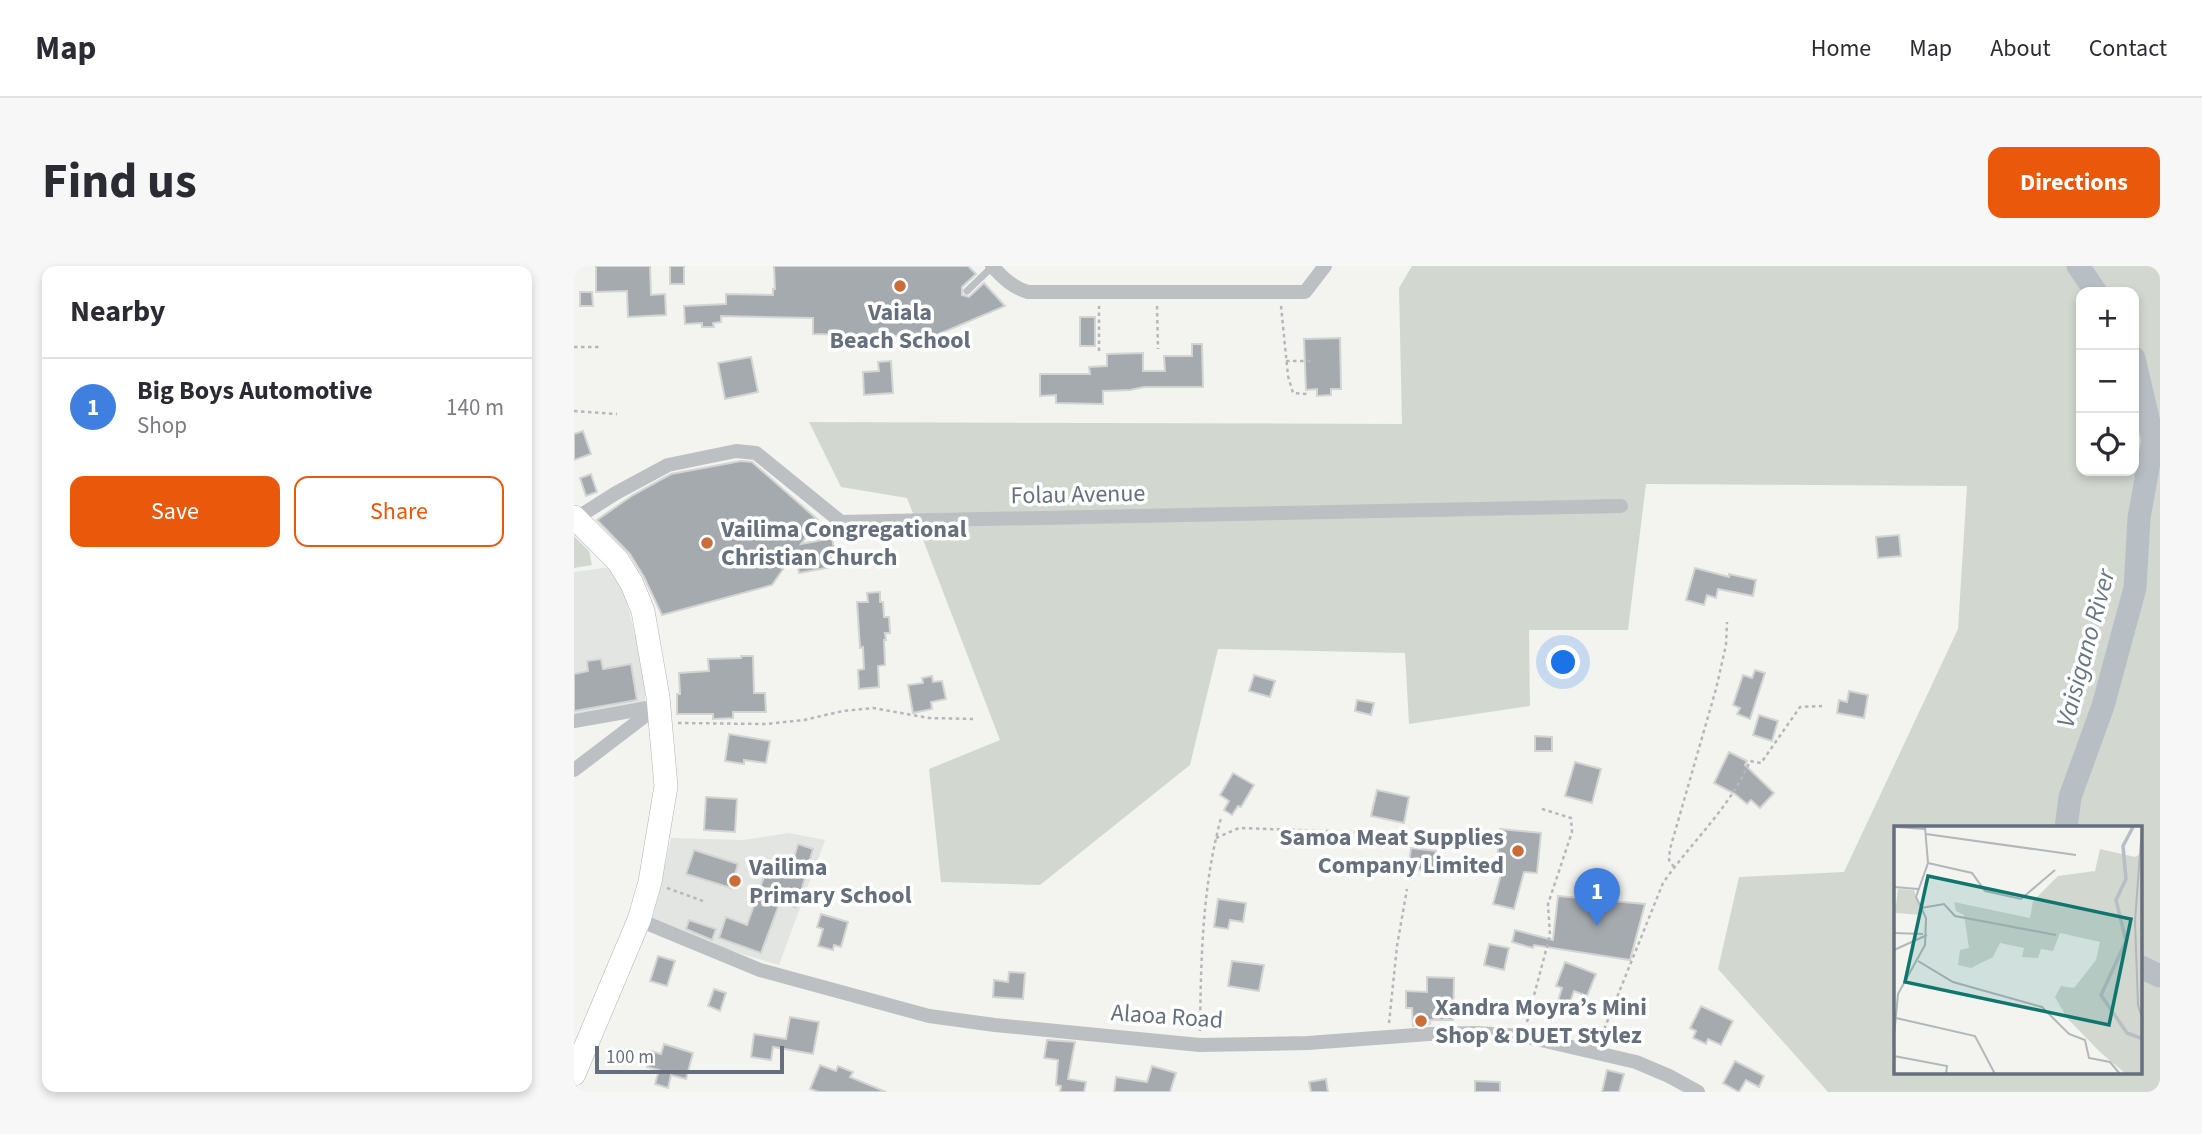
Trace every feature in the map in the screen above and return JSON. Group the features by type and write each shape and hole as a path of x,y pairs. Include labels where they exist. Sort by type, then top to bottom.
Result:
{"main road":[{"path":"574,1074 639,920 650,882 666,786 659,714 642,611 632,584 618,561 575,518"}],"street":[{"path":"993,266 1017,289 1028,292 1305,292 1325,266"},
{"name":"Folau Avenue","path":"575,518 668,465 736,450 756,453 841,522 1621,506"},
{"path":"574,721 659,714"},
{"path":"574,770 659,714"},
{"name":"Alaoa Road","path":"639,920 760,970 929,1016 1200,1045 1308,1043 1477,1033 1524,1036 1636,1062 1698,1092"}],"lane":[{"path":"967,291 993,266"}],"path":[{"path":"1099,292 1099,351"},
{"path":"1156,292 1157,349"},
{"path":"1279,292 1288,376 1293,393 1307,394"},
{"path":"574,346 600,347"},
{"path":"1286,360 1311,361"},
{"path":"574,411 617,414"},
{"path":"1674,867 1669,860 1670,849 1716,689 1726,645 1727,621"},
{"path":"1596,1052 1663,883 1717,817 1743,777 1749,761 1761,763 1800,706 1822,706"},
{"path":"659,714 766,724 873,708 929,718 973,719"},
{"path":"1524,1036 1550,935 1548,904 1572,832 1571,818 1539,808"},
{"path":"1200,1045 1202,935 1221,818"},
{"path":"1216,838 1239,828 1389,833"},
{"path":"650,882 704,901"},
{"path":"1388,1037 1397,946 1407,889"}],"shaded area":[{"path":"1412,266 2160,266 2160,1092 1828,1092 1718,969 1739,877 1844,872 1958,629 1967,486 1646,484 1628,630 1529,630 1530,706 1409,724 1405,653 1218,649 1190,765 1040,885 941,882 929,769 1000,740 907,498 841,487 809,422 1402,424 1399,288"},
{"path":"574,536 589,551 592,565 574,568"},
{"path":"611,567 625,597 645,670 645,702 574,715 574,572"},
{"name":"Vailima Primary School","path":"789,833 825,840 779,965 712,945 652,922 671,838 743,840"}],"building":[{"path":"596,266 650,266 651,295 665,294 666,315 628,317 627,291 596,292"},
{"path":"670,266 684,266 684,284 670,284"},
{"name":"Vaiala Beach School","path":"774,266 968,266 976,274 962,287 962,295 969,297 984,283 1005,306 932,337 813,334 813,318 721,316 721,322 713,323 714,327 702,327 702,323 685,324 684,306 726,304 726,294 773,295"},
{"path":"580,292 592,292 593,306 580,306"},
{"path":"1080,317 1095,317 1095,346 1080,346"},
{"path":"1340,338 1341,389 1331,389 1331,395 1317,396 1317,389 1306,390 1304,339"},
{"path":"1192,344 1202,344 1203,387 1144,387 1103,391 1103,404 1056,403 1056,395 1040,396 1040,374 1090,374 1089,367 1107,366 1107,354 1143,353 1143,371 1165,371 1164,356 1192,356"},
{"path":"751,357 758,392 725,399 718,363"},
{"path":"891,361 893,393 864,395 863,372 879,371 878,362"},
{"path":"583,431 591,454 574,460 574,434"},
{"name":"Vailima Congregational Christian Church","path":"741,461 752,462 818,520 801,544 832,538 837,566 799,573 795,552 772,585 662,615 630,554 597,520 633,495 671,474"},
{"path":"591,474 597,492 586,496 580,478"},
{"path":"1899,535 1901,556 1878,558 1876,537"},
{"path":"1695,568 1729,577 1729,574 1756,580 1753,596 1718,589 1716,598 1707,595 1704,605 1686,600"},
{"path":"880,592 884,617 889,617 890,633 885,633 884,640 885,665 878,666 879,687 859,689 858,670 864,669 857,602 868,602 867,593"},
{"path":"753,656 754,693 765,693 766,712 733,712 733,718 713,719 713,714 677,714 679,673 709,671 708,659"},
{"path":"601,659 603,669 631,664 637,700 574,711 574,674 588,671 587,661"},
{"path":"1755,670 1765,673 1750,719 1737,714 1740,708 1733,705 1743,675 1752,678"},
{"path":"1254,675 1275,681 1270,697 1249,691"},
{"path":"932,676 933,682 942,681 946,699 931,702 932,709 913,713 908,685 923,683 922,678"},
{"path":"1849,691 1868,695 1864,718 1837,713 1839,700 1847,702"},
{"path":"1357,700 1374,703 1371,715 1355,711"},
{"path":"1759,715 1778,721 1772,741 1753,735"},
{"path":"729,734 770,741 766,763 725,761"},
{"path":"1535,736 1552,737 1552,751 1535,751"},
{"path":"1729,752 1747,761 1745,765 1774,793 1760,808 1751,800 1747,804 1714,783"},
{"path":"1575,762 1601,769 1592,803 1565,796"},
{"path":"1233,773 1254,785 1241,807 1238,806 1232,815 1224,810 1229,801 1220,795"},
{"path":"1377,790 1409,797 1404,823 1371,816"},
{"path":"706,797 737,799 735,832 704,830"},
{"name":"Samoa Meat Supplies Company Limited","path":"1500,829 1541,833 1537,873 1524,872 1514,909 1493,904 1502,870 1496,869"},
{"path":"798,844 813,849 796,908 780,902 761,953 719,938 726,917 747,925 767,868 789,875"},
{"path":"1411,848 1436,851 1434,871 1408,869"},
{"path":"694,850 738,864 731,888 686,874"},
{"path":"1558,896 1645,904 1630,960 1534,945 1533,948 1512,942 1515,930 1553,940"},
{"path":"1218,899 1246,903 1243,922 1230,920 1228,929 1214,927"},
{"path":"821,914 848,922 841,947 834,945 833,950 818,946 823,929 817,927"},
{"path":"689,920 716,929 712,940 686,929"},
{"path":"1489,944 1509,948 1504,970 1484,965"},
{"path":"658,956 675,961 667,986 650,981"},
{"path":"1232,961 1264,965 1259,991 1228,986"},
{"path":"1565,962 1596,974 1587,996 1574,991 1569,1005 1558,1001 1562,988 1556,986"},
{"path":"1009,972 1025,973 1023,999 993,997 994,980 1008,982"},
{"path":"1427,977 1454,978 1453,1020 1430,1020 1430,1024 1413,1026 1412,1008 1406,1008 1406,991 1427,992"},
{"path":"714,989 726,993 720,1011 708,1006"},
{"path":"1701,1006 1733,1021 1721,1045 1708,1039 1706,1044 1693,1038 1696,1031 1690,1028"},
{"path":"790,1017 819,1022 813,1054 773,1047 771,1060 751,1057 754,1034 786,1039"},
{"path":"1047,1040 1075,1042 1068,1079 1086,1082 1084,1092 1060,1092 1061,1086 1056,1085 1058,1060 1044,1058"},
{"path":"664,1044 693,1053 686,1079 671,1075 668,1088 655,1084 659,1070 647,1067 651,1051 661,1054"},
{"path":"1735,1061 1764,1076 1759,1087 1746,1080 1739,1092 1723,1083"},
{"path":"820,1065 836,1071 838,1066 853,1072 850,1077 886,1092 819,1092 810,1089"},
{"path":"1152,1066 1176,1073 1170,1092 1114,1092 1116,1077 1147,1082"},
{"path":"1607,1070 1624,1074 1619,1092 1602,1092"},
{"path":"1326,1079 1328,1092 1311,1092 1309,1082"},
{"path":"1475,1081 1500,1082 1500,1092 1475,1092"}],"waterway":[{"name":"Vaisigano River","path":"2078,266 2093,287"},
{"name":"Vaisigano River","path":"2066,826 2070,797 2103,706 2135,588 2139,518 2153,440 2139,380"},
{"name":"Vaisigano River","path":"2142,967 2160,976"}],"place":[{"name":"Vaiala Beach School","path":"900,286"},
{"name":"Vailima Congregational Christian Church","path":"707,543"},
{"name":"Samoa Meat Supplies Company Limited","path":"1518,851"},
{"name":"Vailima Primary School","path":"735,881"},
{"name":"Big Boys Automotive","path":"1597,926"},
{"name":"Xandra Moyra’s Mini Shop & DUET Stylez","path":"1421,1021"}]}
